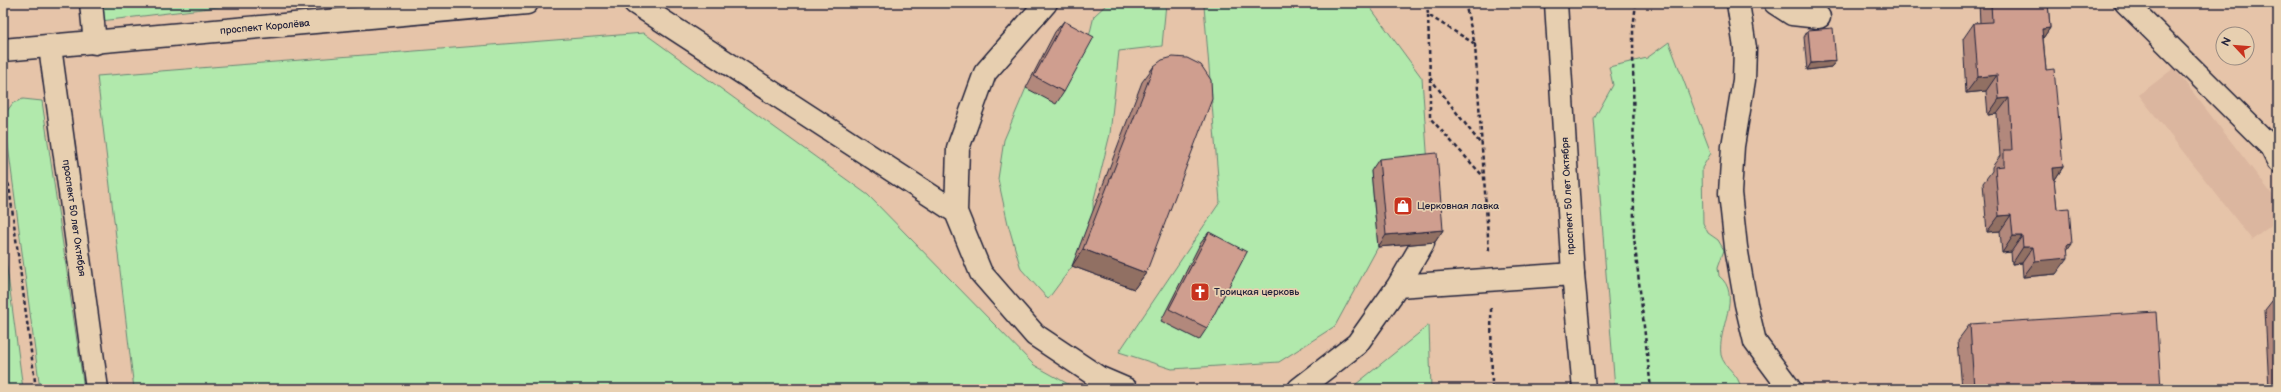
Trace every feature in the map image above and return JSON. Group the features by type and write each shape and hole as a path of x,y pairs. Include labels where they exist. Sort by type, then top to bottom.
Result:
{"main road":[{"path":"91,3 95,43"},
{"name":"проспект Королёва","path":"3,50 95,43 527,3"},
{"path":"635,3 956,212"},
{"path":"1046,3 985,73 958,148 956,212 981,273 1035,334 1098,377 1126,389"},
{"name":"проспект 50 лет Октября","path":"1556,3 1573,274 1584,389"},
{"path":"1738,3 1745,48 1744,80 1733,146 1730,193 1736,248 1746,304 1755,342 1790,389"},
{"path":"1775,3 1792,14 1819,17"},
{"path":"2126,3 2270,147 2278,161"},
{"name":"проспект 50 лет Октября","path":"50,47 97,389"},
{"path":"1299,389 1357,344 1398,286 1423,243"},
{"path":"1398,286 1491,281 1573,274"}],"path":[{"path":"1427,3 1430,118 1482,176"},
{"path":"1465,3 1475,45 1482,176 1491,281 1492,389"},
{"path":"1636,3 1633,30 1634,237 1651,389"},
{"path":"1428,15 1475,45"},
{"path":"1430,78 1480,144"},
{"path":"3,170 9,186 36,389"}],"shaded area":[{"path":"2174,68 2278,202 2278,220 2252,240 2139,95"}],"green space":[{"path":"99,3 252,3 101,21"},
{"path":"1108,3 1166,3 1162,46 1119,51 1110,134 1093,203 1094,237 1048,299 1021,269 1008,224 998,179 1004,140 1026,88 1086,49 1094,16"},
{"path":"1215,3 1367,3 1422,78 1428,165 1371,171 1378,247 1335,326 1279,362 1172,369 1119,352 1220,202 1204,6"},
{"path":"644,33 868,195 1034,365 1077,389 134,389 97,76"},
{"path":"1669,42 1711,153 1702,168 1703,223 1708,233 1718,240 1724,250 1718,267 1719,276 1726,284 1729,293 1729,302 1722,334 1721,355 1725,364 1740,383 1741,389 1615,389 1594,119 1613,85 1609,67 1647,58"},
{"path":"23,99 42,101 84,389 40,389 4,115 13,103"},
{"path":"3,238 23,389 3,389"},
{"path":"1429,325 1431,389 1350,389"}],"building":[{"path":"1991,3 2048,3 2050,28 2042,29 2046,70 2054,69 2063,167 2053,168 2057,209 2069,208 2072,244 2067,245 2068,258 2035,261 2033,247 2023,247 2022,236 2013,236 2011,215 1999,216 1995,167 2004,166 2004,150 2012,150 2009,98 1999,99 1997,75 1978,77 1974,23 1992,22"},
{"path":"1064,21 1094,37 1064,92 1034,76"},
{"path":"1833,28 1836,61 1811,63 1808,30"},
{"path":"1173,57 1187,58 1201,65 1211,80 1212,99 1146,273 1083,249 1154,66 1162,60"},
{"name":"Церковная лавка","path":"1437,153 1443,230 1386,235 1379,159"},
{"name":"Троицкая церковь","path":"1209,232 1247,252 1207,328 1169,309"},
{"path":"2276,296 2278,296 2278,346"},
{"path":"2156,312 2161,389 1974,389 1970,324"}],"place":[{"name":"Церковная лавка","path":"1403,206"},
{"name":"Троицкая церковь","path":"1200,292"}]}
